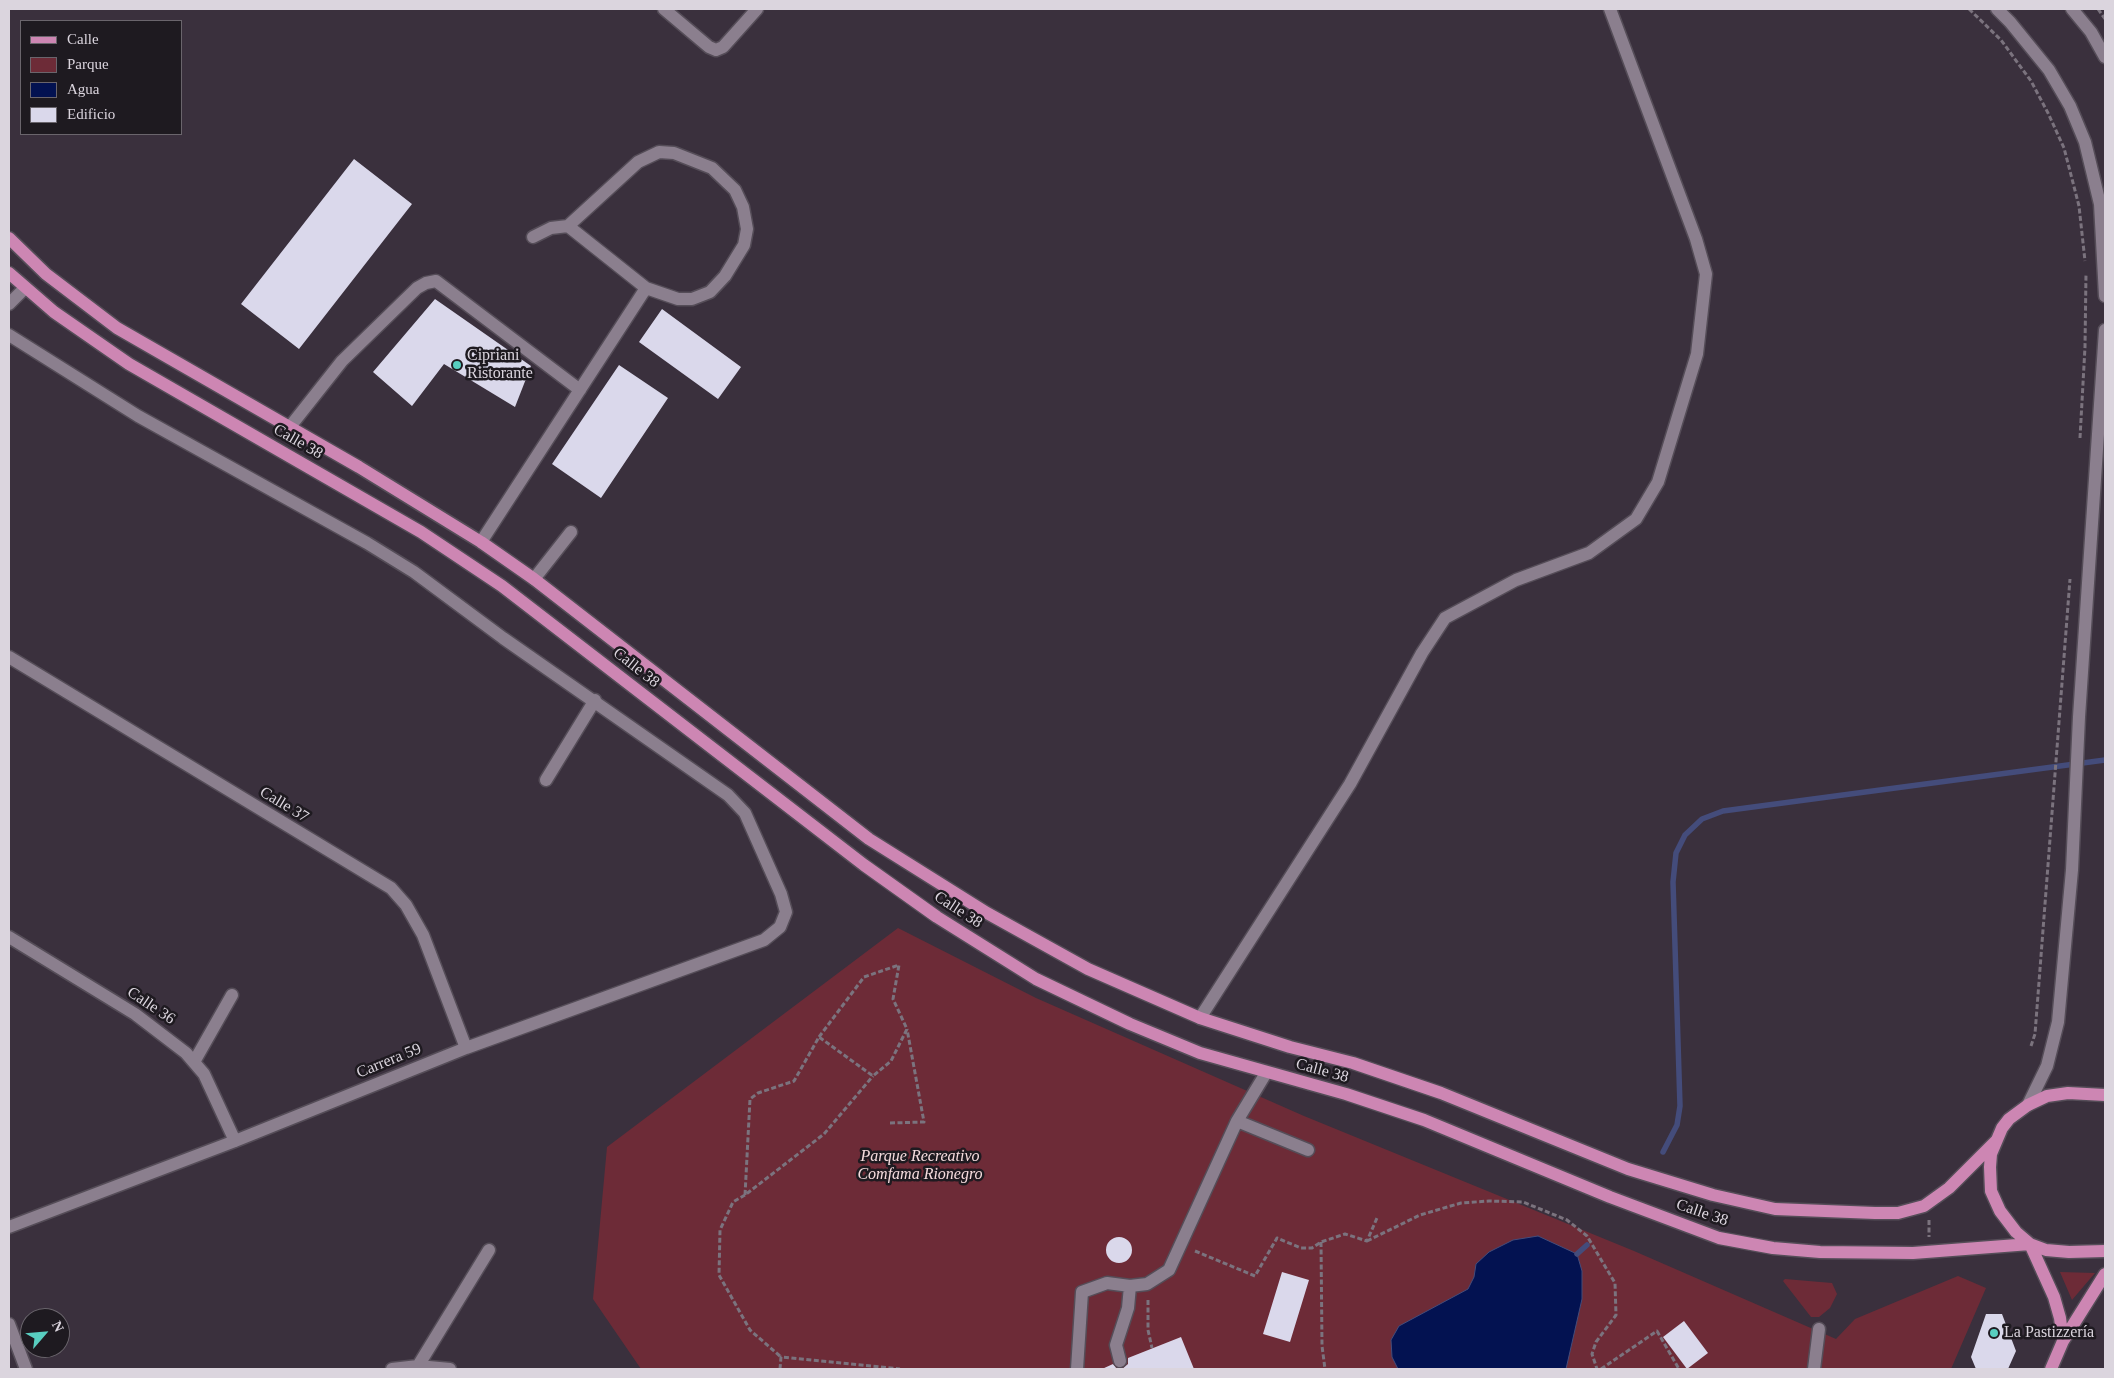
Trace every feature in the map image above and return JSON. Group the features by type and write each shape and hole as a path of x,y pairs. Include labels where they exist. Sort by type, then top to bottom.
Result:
{"main road":[{"name":"Calle 38","path":"9,238 46,274 117,328 481,542 534,579 869,839 987,914 1088,969 1200,1018 1290,1047 1354,1063 1441,1092 1628,1169 1713,1195 1774,1209 1898,1213 1924,1206 1949,1188 1996,1140"},
{"name":"Calle 38","path":"9,273 54,312 129,364 412,527 502,586 795,813 937,917 1036,979 1130,1024 1200,1053 1346,1094 1424,1120 1610,1197 1719,1238 1773,1248 1811,1251 1930,1252 2030,1244"},
{"path":"2105,1094 2068,1093 2047,1096 2028,1105 2009,1119 1996,1140 1990,1167 1991,1190 2007,1223 2030,1244 2046,1250 2070,1252 2105,1251"},
{"path":"2030,1244 2054,1297 2060,1318 2063,1340"},
{"path":"2051,1369 2063,1340 2105,1274"},
{"path":"2091,1297 2105,1288"}],"street":[{"path":"664,9 716,50 723,47 757,9"},
{"path":"1200,1018 1350,784 1422,653 1445,618 1516,580 1589,553 1636,519 1658,482 1697,354 1706,274 1696,239 1610,9"},
{"path":"1997,9 2049,70 2070,106 2085,142 2100,204 2105,296"},
{"path":"2072,9 2091,32 2105,57"},
{"path":"533,237 551,228 568,226 638,162 659,152 674,153 712,168 735,190 743,208 748,228 744,246 725,276 710,292 692,299 678,299 646,288 568,226"},
{"path":"289,428 342,361 416,288 436,281 580,390"},
{"path":"9,304 25,288"},
{"path":"481,542 646,288"},
{"path":"2028,1105 2047,1066 2055,1042 2072,870 2079,717 2105,330"},
{"path":"9,335 138,416 367,543 414,572 503,638 595,700 546,780"},
{"path":"534,579 571,532"},
{"name":"Calle 37","path":"9,657 391,888 406,905 422,935 466,1048"},
{"name":"Carrera 59","path":"9,1227 235,1141 466,1048 764,940 780,927 786,912 781,894 745,813 728,795 595,700"},
{"name":"Calle 36","path":"9,937 135,1014 164,1034 204,1074 218,1100 235,1141"},
{"path":"194,1062 232,995"},
{"path":"1077,1369 1082,1292 1107,1283 1130,1286 1146,1284 1169,1270 1237,1121 1266,1073"},
{"path":"1237,1121 1308,1150"},
{"path":"418,1366 490,1250"},
{"path":"1120,1361 1116,1345 1128,1308 1130,1286"},
{"path":"9,1324 26,1369"},
{"path":"1814,1369 1819,1329"},
{"path":"392,1369 418,1366 450,1369"}],"path":[{"path":"1969,9 2001,40 2030,80 2064,148 2078,206 2086,268 2085,347 2079,446"},
{"path":"2098,9 2105,19"},
{"path":"2031,1046 2035,1034 2071,573"},
{"path":"745,1195 750,1098 758,1093 794,1081 819,1037 864,977 899,965 893,999 907,1029 924,1122 890,1122"},
{"path":"900,1369 781,1356 750,1330 719,1275 720,1230 733,1202 745,1195 824,1134 873,1076 892,1061 907,1029"},
{"path":"819,1037 873,1076"},
{"path":"1181,1245 1255,1276 1277,1238 1301,1248 1312,1248 1321,1242 1345,1234 1367,1241 1420,1215 1461,1203 1489,1201 1523,1202 1567,1220 1587,1236 1615,1283 1616,1315 1596,1342 1592,1354 1597,1369"},
{"path":"1924,1206 1929,1216 1930,1252"},
{"path":"1367,1241 1377,1218"},
{"path":"1321,1242 1322,1346 1325,1369"},
{"path":"1146,1284 1148,1330 1152,1348"},
{"path":"1601,1369 1657,1331 1680,1369"},
{"path":"780,1369 781,1356"}],"green space":[{"name":"Parque Recreativo Comfama Rionegro","path":"898,928 1036,998 1304,1116 1634,1251 1836,1339 1855,1319 1958,1276 1986,1288 1951,1369 641,1369 593,1299 607,1147"},
{"path":"2060,1272 2095,1273 2072,1300"},
{"path":"1785,1279 1832,1283 1837,1294 1830,1308 1819,1317 1811,1317 1783,1281"}],"water":[{"path":"1538,1236 1577,1254 1582,1271 1582,1299 1566,1369 1398,1369 1392,1357 1391,1340 1399,1326 1468,1289 1474,1277 1476,1264 1489,1252 1513,1240"}],"building":[{"path":"354,159 412,204 299,349 241,304"},
{"path":"435,299 531,366 515,407 444,364 412,406 373,372"},
{"path":"662,309 741,367 718,399 639,342"},
{"path":"619,365 668,398 601,498 552,464"},
{"path":"1119,1237 1128,1241 1132,1250 1128,1259 1119,1263 1110,1259 1106,1250 1110,1241"},
{"path":"1282,1272 1309,1280 1290,1342 1263,1334"},
{"name":"La Pastizzería","path":"1986,1314 2002,1314 2016,1351 2008,1369 1976,1369 1971,1357"},
{"path":"1684,1321 1708,1353 1687,1369 1663,1337"},
{"path":"1181,1337 1194,1369 1122,1369 1128,1364 1128,1358"},
{"path":"1113,1364 1117,1369 1102,1369"}],"waterway":[{"path":"1663,1152 1677,1125 1680,1106 1673,882 1676,853 1685,835 1702,819 1723,811 2105,760"},
{"path":"1577,1254 1587,1245"}],"place":[{"name":"Cipriani Ristorante","path":"457,365"},
{"name":"La Pastizzería","path":"1994,1333"}]}
